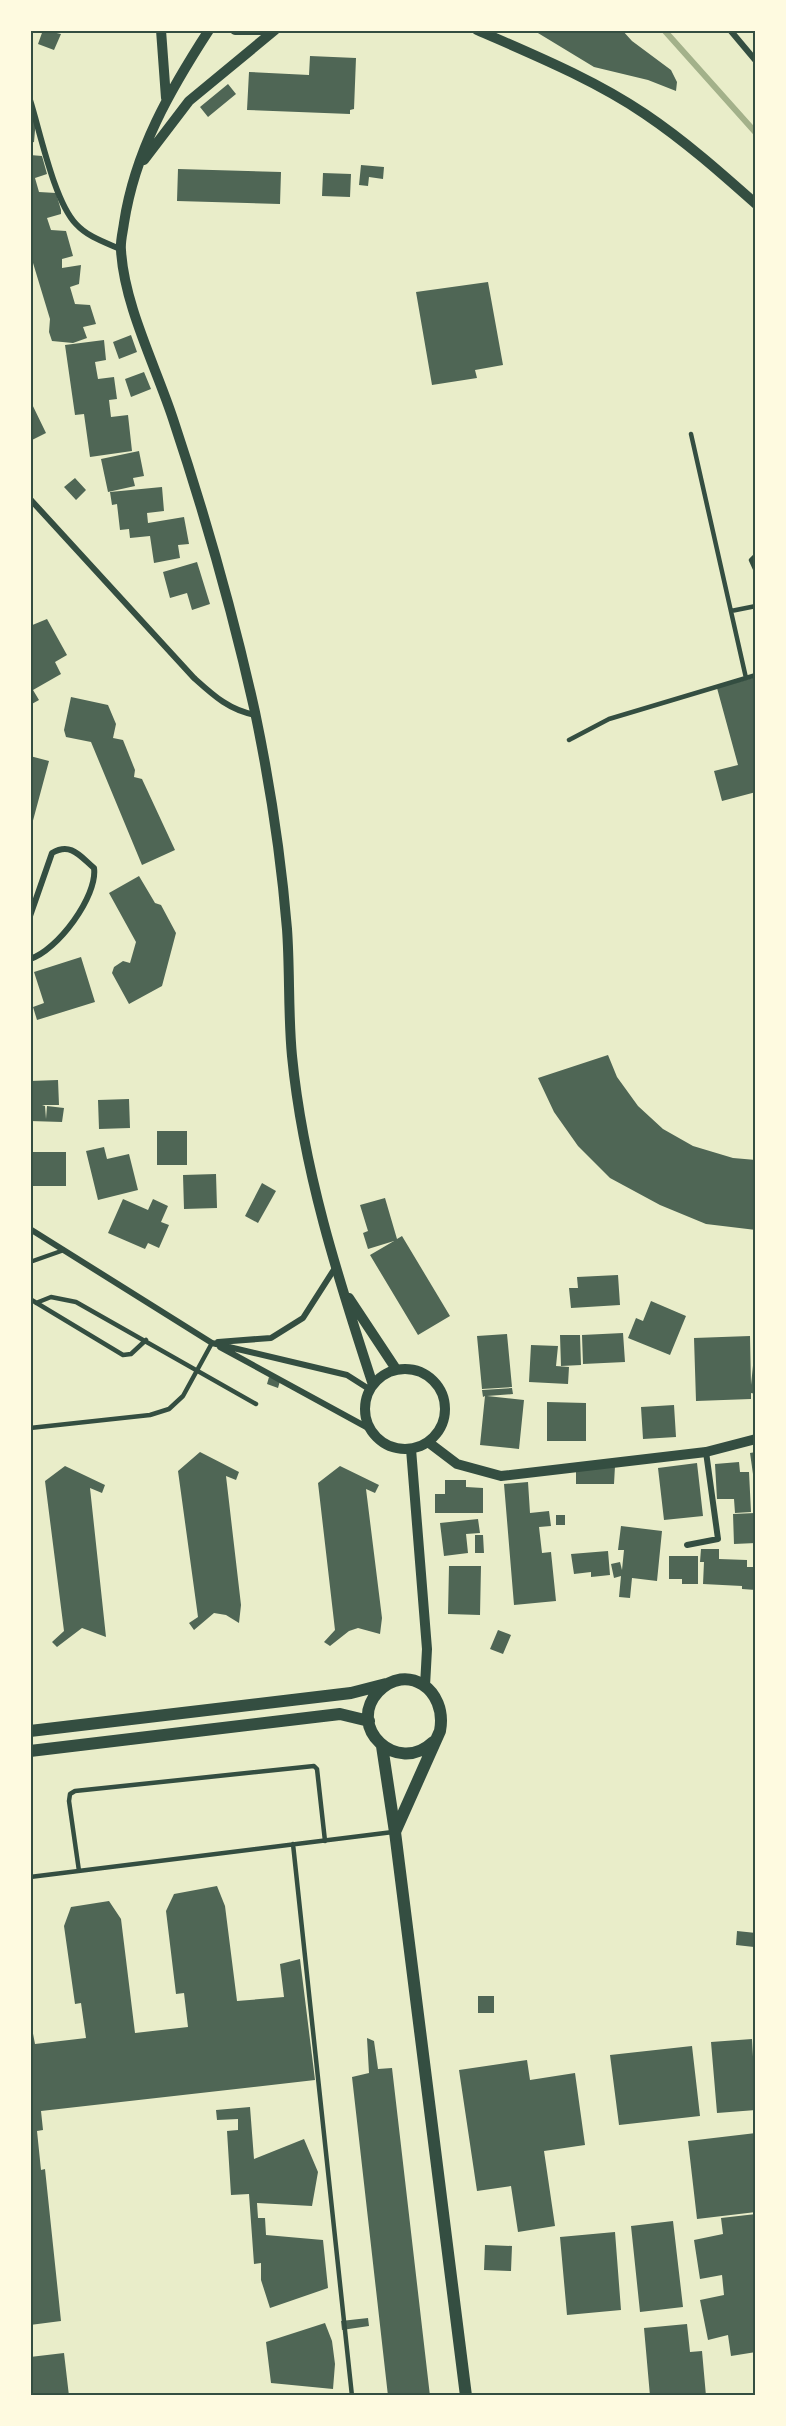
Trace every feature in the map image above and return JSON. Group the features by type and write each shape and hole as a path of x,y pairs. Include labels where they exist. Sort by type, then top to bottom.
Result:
{"main road":[{"path":"30,1731 351,1693 409,1680 425,1686 437,1698 442,1718 440,1731 433,1742 395,1832"},
{"path":"390,1683 378,1693 370,1707 369,1721 372,1734 382,1746 397,1753 410,1754 428,1747 433,1742"},
{"path":"30,1751 340,1714 369,1721"},
{"path":"382,1746 395,1832 466,2396"}],"street":[{"path":"161,30 166,98"},
{"path":"209,30 166,98 135,173 128,196 120,249 129,295 197,490 237,634 278,833 287,933 292,1056 305,1145 335,1268 371,1387"},
{"path":"235,30 261,30"},
{"path":"135,173 189,101 275,30"},
{"path":"477,30 558,65 635,108 688,145 756,204"},
{"path":"730,30 756,61"},
{"path":"30,100 62,201 74,222 92,238 120,249"},
{"path":"30,499 194,678 221,702 239,712 255,716"},
{"path":"30,916 52,853 61,847 70,848 94,868 93,887 74,920 51,948 30,959"},
{"path":"30,1229 212,1343 369,1429 378,1440 389,1446 411,1449 428,1442 442,1423 444,1404 440,1390 423,1373 410,1369 396,1369 384,1374 371,1387 364,1405 369,1429"},
{"path":"212,1343 271,1338 303,1318 335,1268"},
{"path":"340,1285 396,1369"},
{"path":"212,1343 347,1375 371,1387"},
{"path":"428,1442 458,1464 501,1476 706,1452 756,1439"},
{"path":"411,1449 426,1649 425,1686"},
{"path":"687,1545 718,1539 706,1452"}],"lane":[{"path":"691,434 746,678"},
{"path":"756,555 751,560 756,571"},
{"path":"731,611 756,606"},
{"path":"569,740 609,719 756,675"},
{"path":"30,1262 64,1250"},
{"path":"36,1303 51,1297 63,1297 146,1340 256,1404"},
{"path":"30,1299 123,1355 131,1354 146,1340"},
{"path":"30,1428 150,1415 169,1409 183,1396 212,1343"},
{"path":"79,1871 69,1801 70,1794 75,1791 314,1766 317,1769 325,1841"},
{"path":"30,1877 395,1832"},
{"path":"293,1844 352,2396"}],"building":[{"path":"43,30 61,34 54,50 38,44"},
{"path":"533,30 622,30 632,41 671,70 677,82 676,91 648,80 594,67"},
{"path":"310,56 356,58 354,109 350,110 350,114 247,110 249,72 309,75"},
{"path":"228,84 236,94 208,117 200,107"},
{"path":"30,119 36,119 34,142 30,143"},
{"path":"30,155 42,156 47,174 35,178 39,192 56,193 61,210 61,214 47,218 51,230 66,231 73,256 62,259 62,268 81,265 79,284 70,287 75,304 90,305 96,324 83,327 87,338 73,343 52,341 49,332 50,319 30,253"},
{"path":"361,165 384,167 383,179 369,177 368,186 359,185"},
{"path":"178,169 281,172 280,204 177,201"},
{"path":"323,173 351,174 350,197 322,196"},
{"path":"488,282 503,365 475,370 477,378 432,385 416,292"},
{"path":"131,335 137,352 119,359 113,342"},
{"path":"104,340 106,360 95,362 98,379 114,377 117,399 109,400 111,417 128,415 132,451 90,457 84,414 75,415 65,345"},
{"path":"144,372 151,389 131,397 125,379"},
{"path":"30,400 46,433 30,441"},
{"path":"139,451 144,476 133,478 135,486 108,492 101,459"},
{"path":"75,478 86,490 76,500 64,487"},
{"path":"162,487 164,511 147,513 148,523 184,517 189,544 178,545 180,558 154,563 150,536 130,538 129,529 120,530 117,504 112,505 110,492"},
{"path":"197,562 210,604 192,610 187,593 170,598 163,572"},
{"path":"47,619 67,655 55,662 61,674 33,690 39,700 30,705 30,626"},
{"path":"756,677 756,792 722,801 714,771 738,765 717,688"},
{"path":"71,697 108,705 116,724 113,738 123,740 135,770 134,777 142,779 175,850 142,865 91,742 66,737 64,730"},
{"path":"30,756 49,761 31,828 30,828"},
{"path":"139,876 155,903 161,905 176,933 162,986 129,1004 112,973 114,967 123,961 130,963 136,942 109,893"},
{"path":"81,957 95,1002 37,1020 33,1007 44,1003 34,972"},
{"path":"608,1055 617,1077 638,1106 663,1129 693,1146 733,1158 756,1160 756,1230 706,1224 660,1205 610,1178 578,1146 554,1112 538,1078"},
{"path":"58,1080 59,1105 42,1105 45,1106 46,1119 47,1106 64,1108 62,1122 30,1121 30,1081"},
{"path":"129,1099 130,1128 99,1129 98,1100"},
{"path":"157,1131 187,1131 187,1165 157,1165"},
{"path":"104,1147 107,1159 129,1154 138,1190 98,1200 86,1151"},
{"path":"31,1152 66,1152 66,1186 31,1186"},
{"path":"216,1174 217,1208 184,1209 183,1175"},
{"path":"262,1183 276,1191 258,1223 245,1216"},
{"path":"385,1198 397,1239 402,1236 450,1316 418,1335 370,1255 394,1241 368,1249 363,1233 368,1231 360,1205"},
{"path":"123,1199 148,1210 153,1199 168,1206 161,1222 169,1225 159,1248 148,1243 145,1249 108,1233"},
{"path":"618,1275 620,1305 571,1308 569,1288 578,1288 577,1277"},
{"path":"651,1301 686,1316 670,1355 628,1338 636,1318 643,1321"},
{"path":"623,1333 625,1362 583,1364 582,1335"},
{"path":"507,1334 512,1387 482,1389 477,1336"},
{"path":"560,1335 580,1335 581,1365 561,1366"},
{"path":"750,1336 751,1385 754,1356 756,1356 756,1394 751,1393 751,1399 696,1401 694,1338"},
{"path":"531,1345 558,1346 556,1366 569,1367 568,1384 529,1382"},
{"path":"269,1377 280,1381 278,1388 267,1384"},
{"path":"512,1388 513,1394 487,1396 524,1400 519,1449 480,1445 485,1396 483,1397 482,1390"},
{"path":"547,1402 586,1403 586,1441 547,1441"},
{"path":"674,1405 676,1437 643,1439 641,1407"},
{"path":"200,1452 239,1472 236,1480 226,1476 241,1605 239,1623 226,1615 214,1613 194,1630 189,1623 198,1617 178,1471"},
{"path":"756,1452 756,1488 755,1488 750,1453"},
{"path":"739,1462 740,1472 749,1472 751,1512 735,1513 734,1499 717,1499 715,1464"},
{"path":"697,1463 703,1516 664,1520 658,1468"},
{"path":"65,1466 105,1485 102,1493 90,1488 106,1637 82,1628 57,1647 52,1642 64,1631 45,1481"},
{"path":"340,1466 379,1485 375,1493 366,1489 382,1618 380,1634 358,1628 349,1631 330,1646 324,1642 335,1630 318,1483"},
{"path":"576,1466 615,1466 614,1484 576,1484"},
{"path":"445,1480 466,1480 466,1487 483,1488 483,1513 435,1513 435,1494 445,1494"},
{"path":"528,1482 530,1513 549,1511 551,1526 539,1527 542,1553 551,1552 556,1601 514,1605 504,1484"},
{"path":"755,1513 756,1543 734,1544 733,1514"},
{"path":"556,1515 565,1515 565,1525 556,1525"},
{"path":"478,1519 480,1533 466,1534 468,1553 444,1556 440,1523"},
{"path":"621,1526 662,1531 657,1581 632,1578 630,1598 619,1597 621,1576 614,1578 611,1564 620,1562 622,1570 624,1550 618,1550"},
{"path":"475,1535 483,1535 484,1553 475,1553"},
{"path":"701,1549 719,1549 719,1559 747,1560 747,1567 756,1567 756,1590 742,1589 742,1586 703,1584 704,1562 700,1562"},
{"path":"608,1551 610,1575 591,1577 591,1572 574,1574 571,1554"},
{"path":"669,1556 698,1556 698,1584 682,1584 682,1579 669,1579"},
{"path":"449,1566 481,1566 480,1615 448,1614"},
{"path":"498,1630 511,1635 503,1654 490,1649"},
{"path":"217,1886 225,1906 237,2001 284,1997 280,1964 300,1959 315,2080 41,2111 43,2130 37,2131 41,2170 45,2169 61,2321 30,2325 30,2018 35,2044 86,2038 81,2003 75,2004 64,1926 71,1907 109,1901 121,1919 135,2033 188,2027 184,1993 176,1994 166,1911 174,1894"},
{"path":"737,1931 756,1933 754,1947 736,1945"},
{"path":"478,1996 494,1996 494,2013 478,2013"},
{"path":"367,2038 374,2041 378,2069 392,2068 430,2396 388,2396 352,2077 369,2073"},
{"path":"752,2039 756,2110 717,2113 711,2042"},
{"path":"692,2046 700,2116 619,2125 610,2055"},
{"path":"527,2060 530,2080 575,2073 585,2145 544,2151 555,2226 518,2232 511,2186 477,2191 459,2070"},
{"path":"250,2107 254,2159 304,2139 318,2172 312,2206 257,2203 258,2218 265,2218 266,2235 323,2240 328,2288 270,2308 261,2280 261,2263 254,2264 249,2194 231,2195 227,2131 238,2130 238,2119 217,2120 216,2110"},
{"path":"756,2133 756,2212 697,2219 688,2141"},
{"path":"756,2214 756,2352 731,2356 728,2335 708,2340 700,2300 724,2295 722,2275 700,2279 694,2240 723,2234 721,2218"},
{"path":"673,2221 683,2307 640,2312 631,2226"},
{"path":"615,2232 621,2310 567,2315 560,2237"},
{"path":"485,2245 512,2246 511,2271 484,2270"},
{"path":"368,2318 369,2326 342,2330 341,2321"},
{"path":"325,2323 332,2341 335,2364 333,2389 271,2383 266,2342"},
{"path":"687,2324 690,2352 702,2351 706,2396 650,2396 644,2328"},
{"path":"64,2353 69,2396 30,2396 30,2357"},
{"path":"586,2393 586,2396 553,2396 553,2394"}],"waterway":[{"path":"664,30 756,133"}]}
